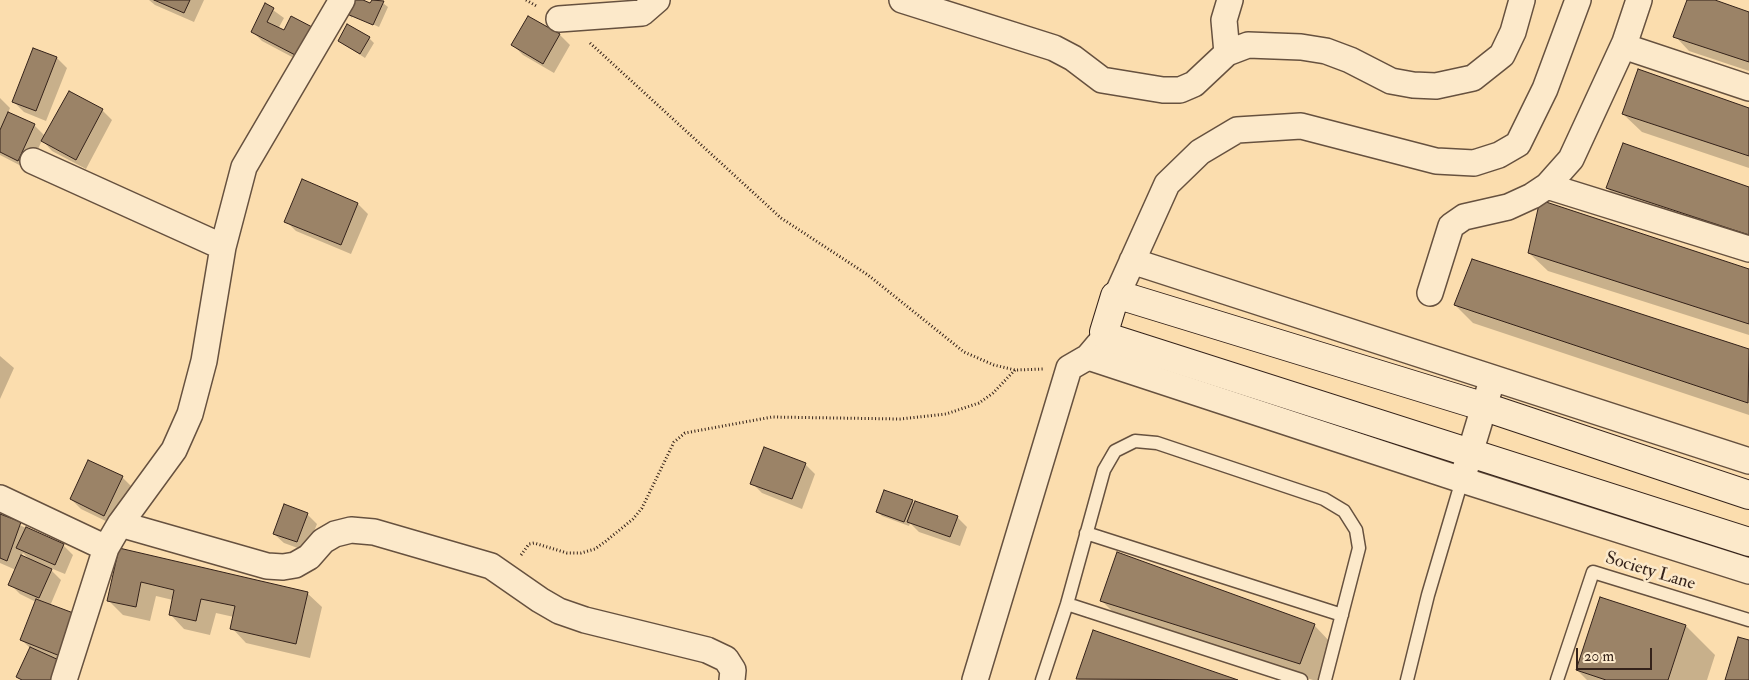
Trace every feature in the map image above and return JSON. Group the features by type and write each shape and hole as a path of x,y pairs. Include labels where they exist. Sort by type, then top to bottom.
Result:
{"main road":[{"path":"1749,495 1485,407 1117,295 1105,335 1470,454 1749,542"}],"street":[{"path":"64,680 106,548 120,524 174,450 190,414 204,361 223,247 244,167 342,0"},
{"path":"559,19 642,14 657,0"},
{"path":"902,0 1054,48 1073,58 1102,80 1119,84 1180,90 1194,84 1227,53 1248,45 1301,46 1326,51 1350,60 1391,81 1436,86 1473,78 1502,55 1513,32 1522,0"},
{"path":"1227,53 1224,20 1230,0"},
{"path":"1117,295 1166,184 1200,152 1238,130 1301,126 1436,161 1474,163 1499,155 1518,144 1545,89 1578,0"},
{"path":"1430,293 1450,226 1464,217 1508,207 1547,186 1571,158 1625,42 1639,0"},
{"path":"1625,42 1629,48 1749,88"},
{"path":"33,161 223,247"},
{"path":"1547,186 1749,249"},
{"path":"1132,261 1749,462"},
{"path":"975,680 1078,362 1105,335"},
{"path":"1078,362 1462,480 1749,571"},
{"path":"1462,480 1493,378"},
{"path":"0,498 106,548"},
{"path":"120,524 267,566 283,567 295,565 309,557 323,541 335,534 351,530 374,532 482,563 559,611 585,620 707,650 726,659 733,670 732,680"}],"lane":[{"path":"1042,680 1067,604 1104,470 1115,451 1135,441 1158,443 1324,499 1344,511 1356,530 1359,548 1325,680"},
{"path":"1407,680 1428,595 1462,480"},
{"path":"1086,533 1342,615"},
{"name":"Society Lane","path":"1557,680 1593,572 1749,620"},
{"path":"1067,604 1302,680"}],"path":[{"path":"526,0 559,19 592,45 781,218 868,275 964,352 994,365 1015,370 1078,362"},
{"path":"507,577 528,544 534,543 567,553 581,553 595,549 606,541 633,519 642,508 674,442 685,433 772,417 900,419 946,414 980,403 993,394 1015,370"}],"building":[{"path":"154,0 190,0 184,13"},
{"path":"353,0 363,0 370,3 372,0 384,1 373,25 347,14"},
{"path":"1687,0 1715,0 1749,12 1749,62 1673,37"},
{"path":"265,3 274,8 267,22 284,30 291,16 314,28 299,57 251,32"},
{"path":"528,16 560,34 543,64 511,45"},
{"path":"347,24 370,37 360,54 338,41"},
{"path":"33,48 57,57 36,111 12,102"},
{"path":"1638,69 1749,108 1749,156 1622,114"},
{"path":"69,91 103,109 76,160 41,141"},
{"path":"8,112 35,124 18,161 0,152 0,130"},
{"path":"1623,143 1749,187 1749,235 1606,188"},
{"path":"302,179 358,203 341,245 284,222"},
{"path":"1540,200 1749,269 1749,324 1528,253"},
{"path":"1472,259 1749,349 1748,403 1454,305"},
{"path":"764,447 806,463 792,499 750,484"},
{"path":"88,460 123,476 104,516 70,499"},
{"path":"884,490 913,500 904,522 876,512"},
{"path":"915,501 958,516 950,537 907,522"},
{"path":"284,504 308,513 297,542 273,534"},
{"path":"0,514 21,522 7,561 0,558"},
{"path":"26,527 64,544 55,565 16,548"},
{"path":"119,548 308,592 296,644 230,629 235,606 201,599 196,621 169,615 174,590 141,582 136,607 107,601"},
{"path":"1117,552 1315,624 1300,664 1100,601"},
{"path":"21,555 52,569 39,598 8,585"},
{"path":"1600,597 1686,625 1668,680 1606,680 1576,670"},
{"path":"36,599 76,614 60,656 20,640"},
{"path":"1093,630 1238,680 1076,679"},
{"path":"1738,637 1749,640 1749,680 1725,680"},
{"path":"30,647 61,661 52,680 22,680 16,677"}]}
